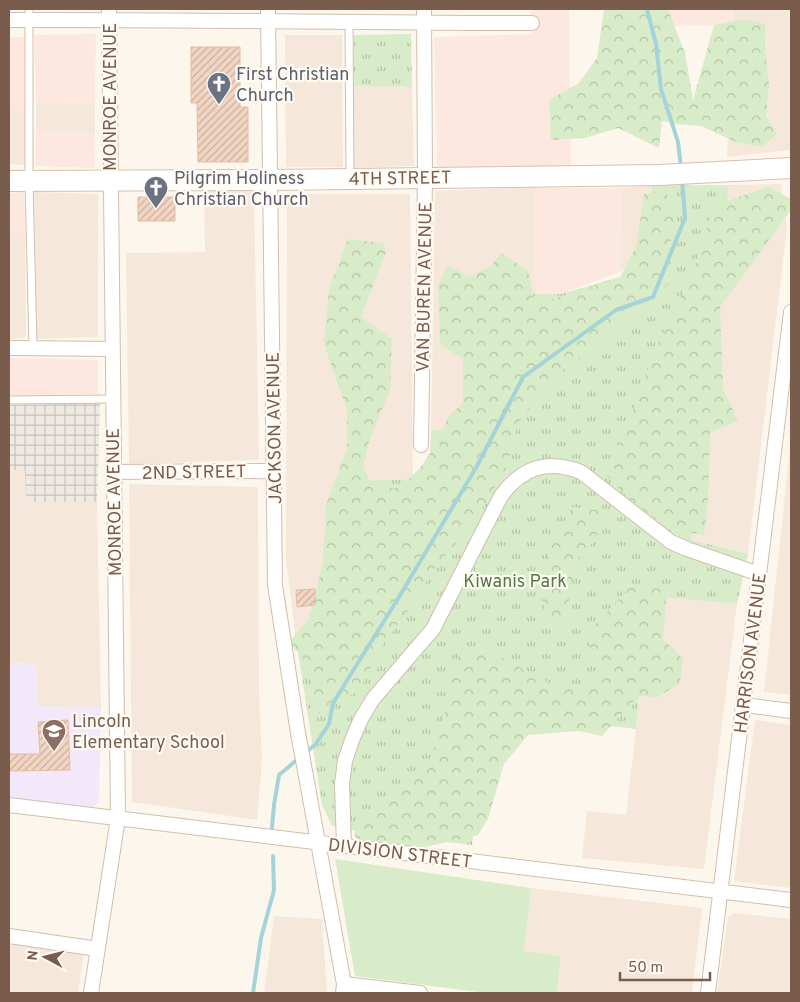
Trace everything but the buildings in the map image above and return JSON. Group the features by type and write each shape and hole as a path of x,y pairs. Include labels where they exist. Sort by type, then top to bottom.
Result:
{"street":[{"name":"VAN BUREN AVENUE","path":"421,444 425,177 424,9"},
{"path":"9,20 29,14 109,14 268,16 349,23 532,23"},
{"name":"MONROE AVENUE","path":"91,993 118,818 109,14"},
{"name":"JACKSON AVENUE","path":"268,16 275,585 343,989"},
{"name":"4TH STREET","path":"9,181 110,182 659,175 791,168"},
{"name":"HARRISON AVENUE","path":"708,993 791,312"},
{"path":"9,348 113,349"},
{"path":"344,846 342,784 350,747 361,719 373,699 433,629 501,496 518,476 530,470 550,466 570,467 581,472 671,542 759,574"},
{"name":"2ND STREET","path":"114,472 274,471"},
{"path":"744,705 791,711"},
{"name":"DIVISION STREET","path":"9,805 791,900"},
{"path":"9,936 98,949"},
{"path":"343,989 420,993"}],"lane":[{"path":"29,14 29,182 33,348"},
{"path":"349,23 350,179"},
{"path":"9,400 113,398"}],"shaded area":[{"path":"463,9 578,9 569,10 571,166 437,168 434,37 532,34 531,10"},
{"path":"659,9 733,9 732,25 659,26"},
{"path":"733,9 791,9 791,150 727,157"},
{"path":"96,34 95,104 36,103 34,35"},
{"path":"285,35 342,35 343,167 286,167"},
{"path":"9,37 27,37 26,111 9,111"},
{"path":"353,86 412,87 414,166 351,168"},
{"path":"36,103 95,104 95,133 36,132"},
{"path":"9,111 26,111 26,165 9,164"},
{"path":"36,132 95,133 94,168 35,166"},
{"path":"781,184 787,228 748,554 691,541 729,185"},
{"path":"652,185 651,218 646,257 619,272 622,188"},
{"path":"535,187 536,295 484,294 476,431 431,430 435,191"},
{"path":"535,188 622,188 619,272 562,294 536,295"},
{"path":"204,190 254,190 259,460 129,464 126,253 205,252"},
{"path":"24,192 25,233 9,233 9,193"},
{"path":"34,192 98,194 98,337 37,339"},
{"path":"287,194 410,194 413,479 330,636 295,633 286,560"},
{"path":"9,233 25,233 26,338 9,339"},
{"path":"9,358 98,360 98,394 9,396"},
{"path":"100,403 97,502 26,502 25,470 9,470 9,405"},
{"path":"791,438 791,695 764,692"},
{"path":"9,470 25,470 27,502 97,502 101,708 38,706 36,664 9,663"},
{"path":"129,484 258,487 259,690 262,761 257,820 132,802"},
{"path":"648,596 737,604 704,869 582,858 587,811 626,815"},
{"name":"Lincoln Elementary School","path":"9,663 36,664 38,706 101,708 99,801 91,810 9,797"},
{"path":"755,720 791,725 791,888 734,881"},
{"path":"531,888 702,908 692,993 557,993 561,956 523,952"},
{"path":"735,913 791,919 791,993 717,993 728,917"},
{"path":"274,916 322,919 327,993 264,993"},
{"path":"9,944 84,951 78,993 9,993"}],"green space":[{"path":"604,9 668,9 685,53 693,100 714,25 746,19 765,24 765,49 769,84 766,116 777,134 762,147 736,142 701,126 662,121 659,148 618,128 585,138 551,140 549,100 579,83 597,58"},
{"path":"411,34 412,87 353,86 354,35"},
{"name":"Kiwanis Park","path":"652,185 729,185 691,540 748,554 737,604 648,596 636,729 487,712 472,845 361,832 332,826 322,805 295,633 330,636 357,481 429,479 431,430 476,430 484,294 561,294 620,277 646,257 651,218"},
{"path":"768,187 791,199 791,210 720,307 723,388 738,421 710,433 708,503 704,535 681,531 636,506 603,471 624,436 653,354 694,270 713,206"},
{"path":"665,192 676,207 670,247 672,281 622,324 557,375 518,423 508,462 476,521 436,566 412,605 378,652 359,691 319,713 303,659 289,642 309,619 323,562 326,505 347,449 347,410 324,344 329,289 348,239 383,243 386,251 361,317 392,339 390,390 369,442 363,467 373,488 400,488 420,468 439,440 448,417 463,403 463,359 440,344 438,285 448,265 469,277 491,266 501,253 528,271 535,305 620,277 636,247 644,194"},
{"path":"572,507 604,511 596,539 574,563 571,593 565,622 550,626 539,592 548,552"},
{"path":"630,587 667,589 663,639 683,659 680,683 658,697 638,696 602,736 579,731 528,735 504,764 488,819 478,835 420,848 357,840 354,834 359,823 372,809 429,764 446,709 459,651 497,655 563,691 605,679 585,636"},
{"path":"335,859 531,888 524,951 561,956 557,993 486,993 355,976"}],"waterway":[{"path":"647,9 656,44 661,89 678,142 681,167"},
{"path":"305,753 315,745 329,724 333,703 477,466 523,377 616,310 653,297 685,218 682,179"},
{"path":"272,828 279,775 299,758"},
{"path":"253,993 261,938 274,890 273,856"}],"place":[{"name":"First Christian Church","path":"219,105"},
{"name":"Pilgrim Holiness Christian Church","path":"156,209"},
{"name":"Lincoln Elementary School","path":"54,752"}]}
